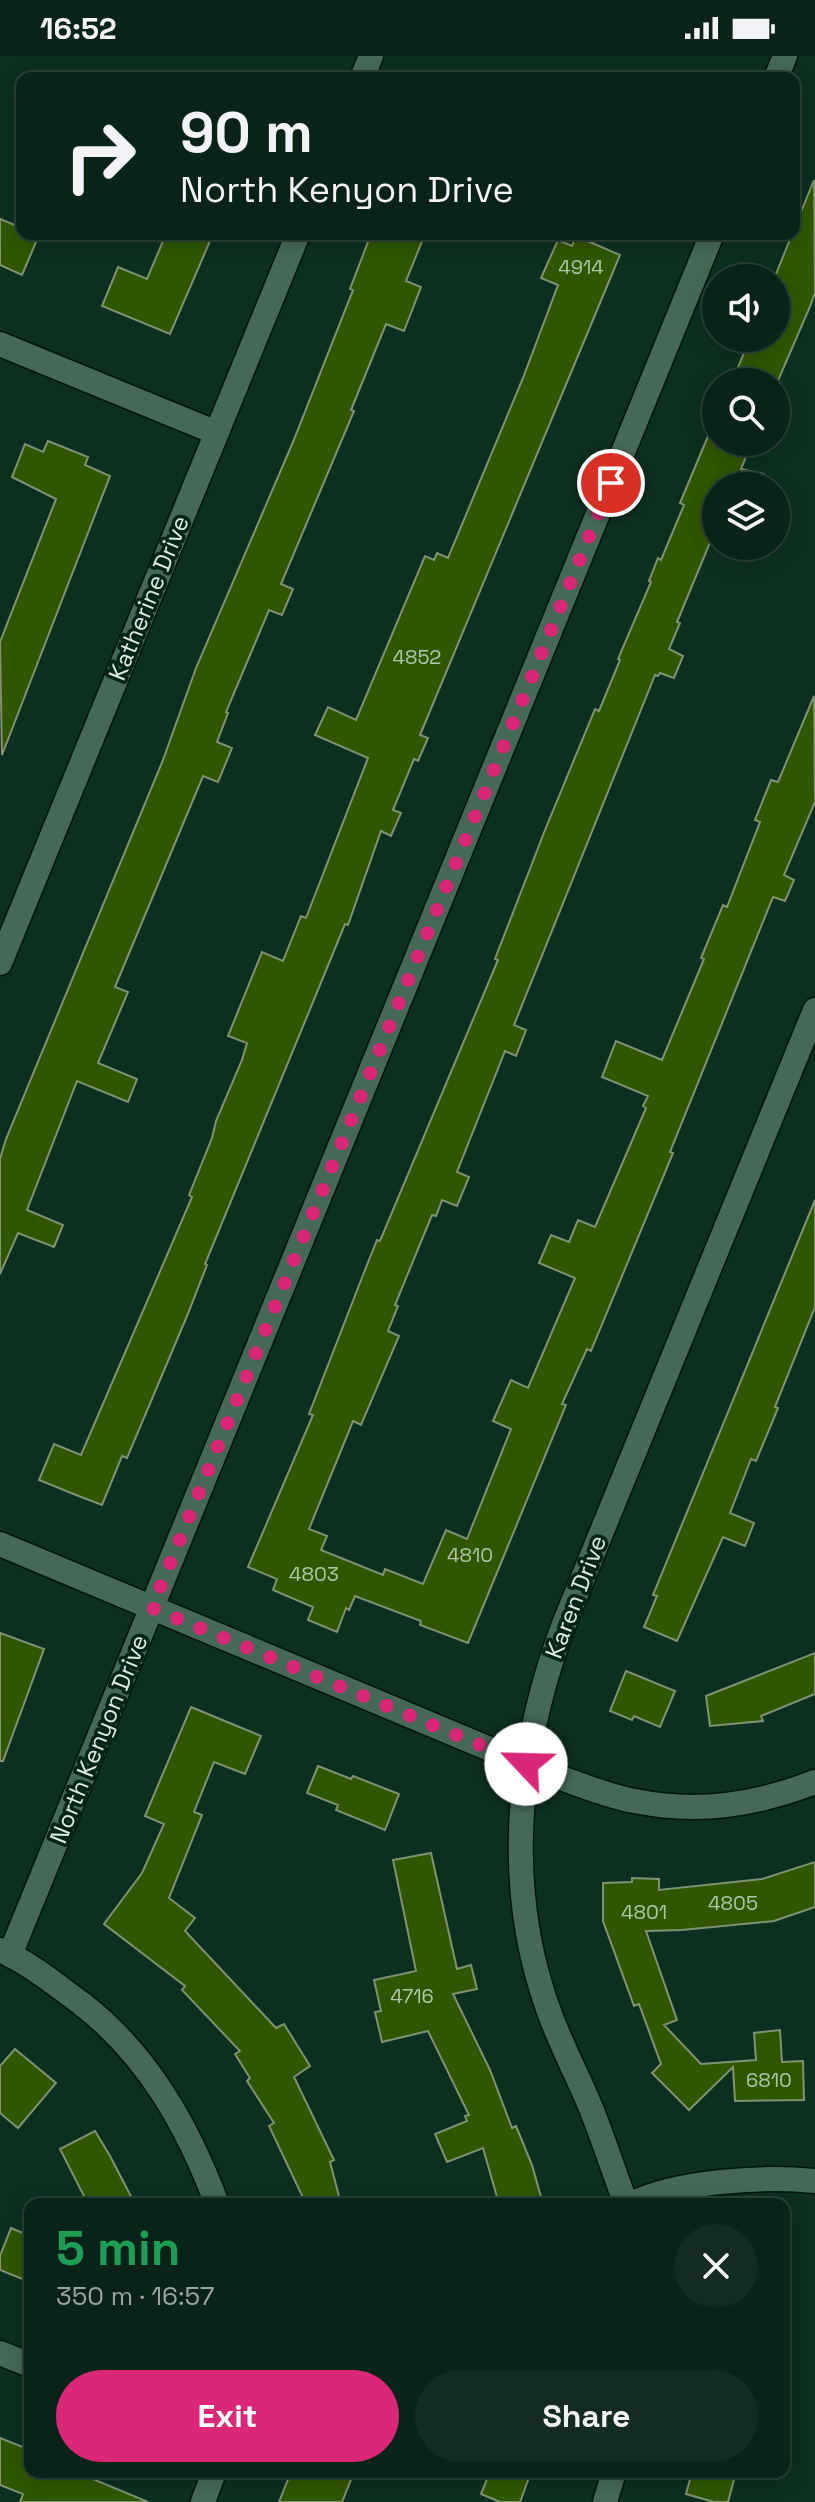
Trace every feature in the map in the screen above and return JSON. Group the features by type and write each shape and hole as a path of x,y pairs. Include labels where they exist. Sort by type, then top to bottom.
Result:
{"street":[{"name":"Katherine Drive","path":"0,963 296,240"},
{"name":"North Kenyon Drive","path":"5,1953 152,1608 710,240"},
{"path":"0,344 217,433"},
{"name":"Karen Drive","path":"627,2198 551,2016 527,1929 520,1859 526,1764 537,1707 564,1624 815,1010"},
{"path":"0,1544 526,1764 607,1794 636,1802 681,1808 755,1802 815,1782"},
{"path":"5,1953 47,1976 93,2012 133,2053 183,2123 208,2175 215,2198"},
{"path":"650,2198 710,2184 785,2178 815,2181"},
{"path":"0,2353 24,2363"},
{"path":"203,2502 212,2478"},
{"path":"605,2502 612,2478"}],"building":[{"path":"814,180 815,293 809,309 783,368 738,368 744,352 790,352 790,264 780,264 790,240 800,240 800,215"},
{"path":"0,219 16,226 16,240 37,240 22,275 0,265"},
{"path":"163,240 210,240 170,334 102,306 118,267 147,279"},
{"path":"369,240 423,240 406,281 421,287 404,331 386,324 351,410 354,411 281,584 293,589 282,615 269,610 226,712 217,742 232,748 218,782 203,776 115,987 128,992 98,1063 137,1079 128,1102 77,1081 27,1210 63,1225 54,1247 18,1233 0,1274 0,1159 6,1139 163,760 196,668 293,442 353,290 350,289"},
{"path":"558,240 572,246 574,240 585,240 620,255 420,735 428,738 418,761 414,759 393,810 401,813 391,836 381,831 348,925 345,924 127,1458 122,1456 102,1505 39,1480 54,1444 81,1455 192,1197 189,1195 216,1121 242,1060 247,1043 228,1036 262,952 283,961 301,916 306,918 368,758 315,735 328,707 356,720 425,556 434,560 437,553 448,558 558,285 541,278"},
{"path":"48,441 88,457 85,465 110,476 2,755 0,642 56,499 12,477 25,444 43,452"},
{"path":"702,450 702,456 746,456 741,469 755,472 702,472 703,560 669,649 683,656 674,678 660,673 655,675 514,1025 526,1030 516,1056 505,1051 457,1172 469,1177 457,1206 442,1200 436,1216 432,1215 395,1305 398,1306 388,1331 399,1336 361,1425 353,1421 309,1529 327,1536 321,1550 383,1575 385,1569 423,1584 446,1530 467,1539 511,1429 493,1421 511,1380 528,1388 575,1278 539,1263 551,1235 569,1242 578,1220 595,1227 646,1108 643,1106 648,1096 602,1077 616,1041 662,1060 723,905 727,907 760,822 755,820 771,780 778,782 814,696 815,802 784,875 794,880 785,901 773,897 670,1152 673,1153 591,1351 587,1349 562,1404 566,1405 468,1643 355,1596 349,1610 346,1608 337,1632 308,1620 313,1607 273,1590 277,1579 248,1567 313,1415 309,1414 377,1240 380,1241 498,960 495,959 545,830 595,709 599,711 658,558 661,560 684,505 680,503"},
{"path":"815,1200 815,1307 775,1407 778,1408 756,1461 751,1459 730,1513 754,1523 745,1546 723,1537 677,1641 644,1627 657,1596 653,1595"},
{"path":"0,1633 44,1649 3,1761 0,1761"},
{"path":"815,1653 815,1694 761,1716 763,1721 710,1726 706,1696"},
{"path":"626,1671 675,1691 660,1727 634,1716 632,1720 610,1711"},
{"path":"191,1707 261,1736 245,1774 214,1762 194,1812 202,1815 169,1898 195,1918 185,1931 276,2028 284,2024 310,2066 294,2077 334,2160 330,2162 339,2198 303,2198 269,2126 274,2123 247,2081 250,2078 235,2054 240,2051 182,1990 185,1986 104,1924 142,1873 164,1824 145,1816"},
{"path":"318,1766 399,1794 385,1830 336,1810 338,1805 307,1793"},
{"path":"431,1853 457,1969 471,1965 477,1989 453,1994 490,2070 512,2128 516,2126 541,2198 497,2198 483,2148 447,2162 435,2134 467,2121 465,2116 469,2115 428,2031 382,2042 375,2012 381,2011 374,1980 416,1971 393,1860"},
{"path":"815,1862 815,1907 774,1921 646,1931 677,2020 664,2025 701,2064 756,2060 754,2033 780,2030 782,2062 803,2061 804,2100 735,2101 733,2067 689,2110 652,2073 661,2064 639,2004 634,2006 603,1921 603,1883 632,1882 632,1878 659,1879 659,1890 762,1879"},
{"path":"15,2049 56,2083 18,2128 0,2113 0,2066"},
{"path":"95,2131 132,2198 85,2198 60,2149"},
{"path":"11,2228 24,2233 24,2280 0,2270 0,2256"},
{"path":"0,2438 24,2448 24,2478 90,2478 148,2502 20,2502 23,2494 0,2485"},
{"path":"289,2478 352,2478 342,2502 279,2502"},
{"path":"488,2478 529,2478 520,2502 500,2502 481,2494"},
{"path":"690,2478 734,2478 728,2502 714,2502 686,2494"}],"route":[{"path":"526,1764 152,1608 611,483"}]}
